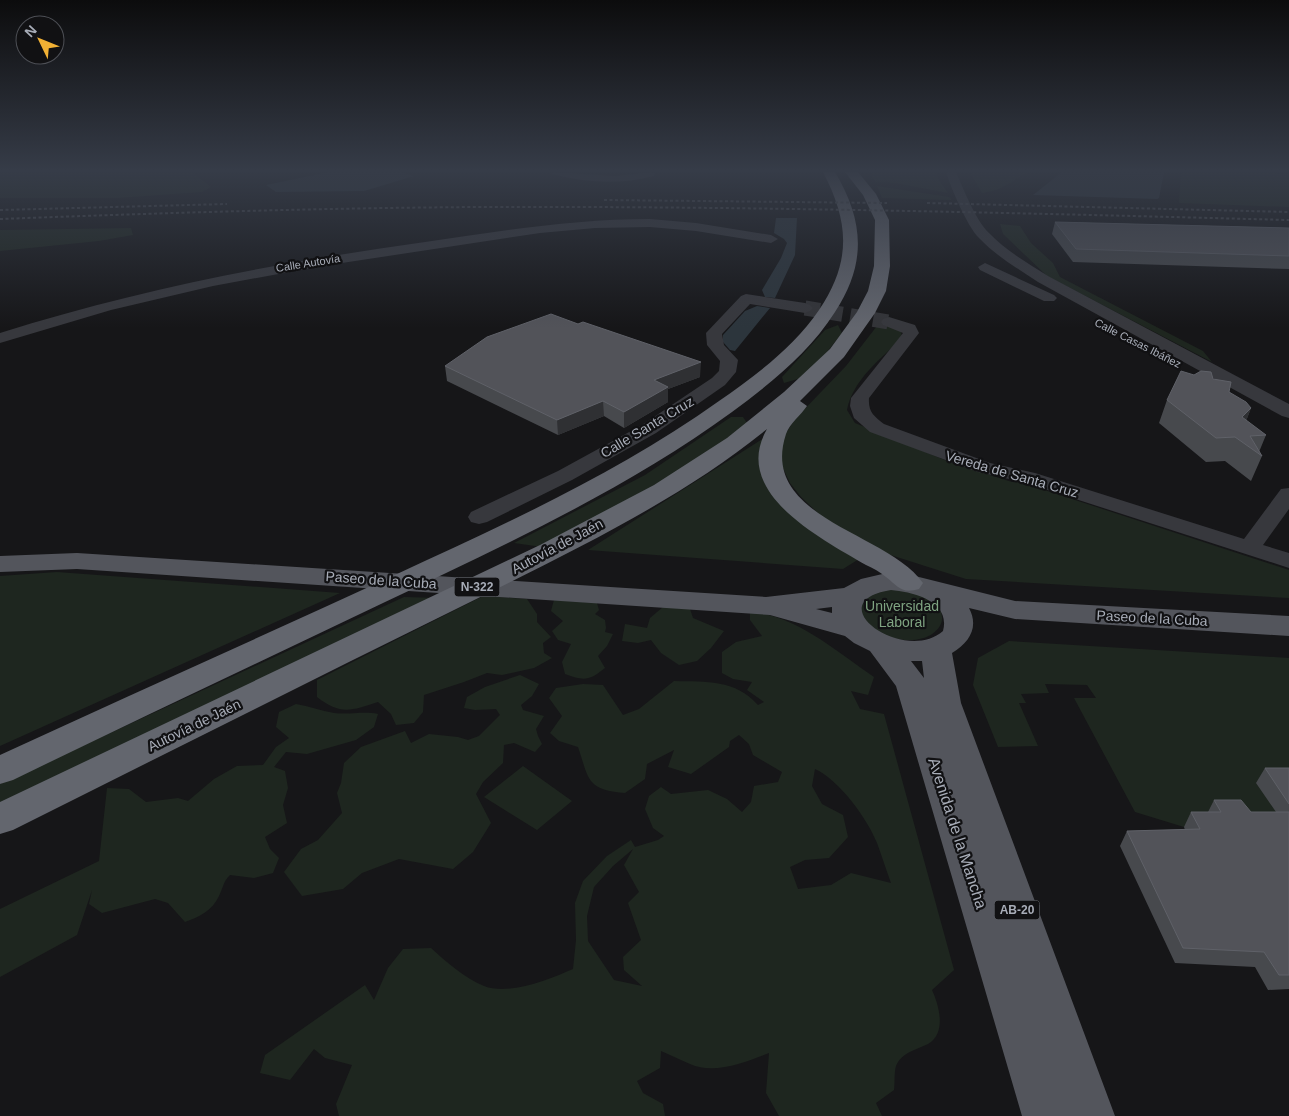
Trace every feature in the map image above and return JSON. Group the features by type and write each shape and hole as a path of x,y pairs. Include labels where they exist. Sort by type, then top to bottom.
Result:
{"highway":[{"name":"N-322","path":"0,770 350,608 569,503 680,440 756,384 803,341 815,327 845,279 852,238 849,224"},
{"name":"Autovía de Jaén","path":"0,819 550,551 663,490 749,431 792,397 837,353 866,313 877,291 882,266 882,224"},
{"path":"837,353 775,433 770,450 775,480 787,497 808,517 838,538 894,569 920,586"},
{"path":"0,761 48,747"}],"main road":[{"name":"Paseo de la Cuba","path":"9,564 77,561 766,606 851,596"},
{"path":"891,581 920,586 1015,610 986,619 947,640 909,651 868,637 848,617 847,606 851,596 860,588 873,583 891,581"},
{"path":"920,586 946,600 957,613 959,622 947,640"},
{"name":"Paseo de la Cuba","path":"766,606 868,637"},
{"name":"Paseo de la Cuba","path":"1015,610 1289,626"},
{"name":"Avenida de la Mancha","path":"868,637 909,679 1047,1116"},
{"name":"Avenida de la Mancha","path":"947,640 944,703 1090,1116"}],"street":[{"name":"Calle Autovía","path":"0,338 96,308 260,271 483,237 592,224"},
{"name":"Calle Autovía","path":"672,224 771,239"},
{"path":"983,224 982,234 994,246 1022,266 1286,409"},
{"name":"Calle Casas Ibáñez","path":"985,267 1153,350 1289,425"},
{"name":"Calle Santa Cruz","path":"479,516 572,471 630,439 680,410 719,380 728,371 729,360 716,347 713,340 714,333 746,299 805,308"},
{"name":"Vereda de Santa Cruz","path":"889,322 910,328 912,333 860,398 859,406 864,418 877,428 965,462 1028,477 1289,561"},
{"path":"1250,548 1289,494"}],"green space":[{"path":"1000,224 1020,226 1031,243 1053,263 1060,277 1203,351 1212,362 1047,276 1003,234"},
{"path":"131,228 133,235 99,241 0,251 0,230"},
{"path":"880,322 901,331 902,338 869,370 855,389 847,410 855,423 952,463 1012,482 1017,481 1289,570 1289,598 966,579 881,552 843,531 820,515 801,497 790,483 782,466 781,440 796,418 846,366"},
{"path":"838,325 842,333 827,352 801,378 784,383 782,377 825,330"},
{"path":"731,417 743,417 747,423 676,473 542,547 514,543 645,475"},
{"path":"764,438 763,467 859,559 843,569 588,550"},
{"path":"57,572 340,593 0,746 0,576"},
{"name":"Universidad Laboral","path":"880,588 907,589 928,598 939,607 942,617 940,626 933,633 922,639 907,640 887,636 876,631 863,622 858,604"},
{"path":"483,596 527,599 537,614 537,622 551,637 543,643 544,653 552,658 534,668 502,675 487,673 424,695 423,712 414,723 396,725 391,714 378,702 346,710 332,707 317,697 317,680"},
{"path":"404,597 439,598 0,810 0,784"},
{"path":"554,600 597,603 599,610 595,614 605,620 605,632 613,634 607,646 598,656 605,668 595,675 582,679 565,674 562,662 571,644 558,640 552,631 563,621 551,611"},
{"path":"663,607 690,609 693,618 724,631 711,648 697,661 679,665 661,653 651,640 638,643 622,641 625,624 647,628 650,618"},
{"path":"750,612 784,620 800,627 831,646 874,677 868,695 851,691 860,709 884,714 954,970 932,990 940,1018 938,1033 928,1044 910,1052 899,1061 895,1068 894,1090 876,1103 882,1116 779,1116 766,1093 769,1053 730,1066 710,1068 690,1064 661,1051 660,1068 637,1081 643,1093 663,1104 665,1116 339,1116 336,1104 352,1065 325,1058 314,1049 290,1080 260,1073 265,1055 365,985 374,1000 388,968 403,949 431,948 470,979 494,989 517,988 529,985 573,969 576,940 575,903 583,881 607,856 631,840 635,847 658,840 664,836 653,828 645,809 649,796 661,787 671,794 708,790 727,799 742,812 751,802 754,786 778,782 782,772 753,755 749,744 739,735 730,741 729,747 691,774 668,767 674,750 647,764 645,779 625,793 612,791 596,786 591,781 587,775 578,747 559,741 550,733 562,716 549,698 556,688 583,684 603,685 623,715 639,709 674,681 709,682 730,686 740,690 758,705 764,702 747,690 752,682 733,679 722,673 722,652 736,642 762,636 750,620","holes":["815,769 824,774 843,791 866,822 877,843 891,883 851,873 831,885 798,889 790,867 805,860 829,858 848,837 843,815 822,804 812,786","633,849 624,865 639,892 628,903 641,940 623,957 624,970 642,986 614,980 588,941 587,916 594,887 613,866"]},
{"path":"1009,641 1289,658 1289,783 1285,827 1184,827 1135,812 1074,698 1096,698 1087,685 1045,684 1049,693 1021,694 1026,703 1019,703 1038,746 998,747 973,685 978,658"},
{"path":"520,675 539,684 532,696 521,705 523,710 544,716 536,729 542,744 535,752 514,743 504,745 503,763 483,782 476,794 491,823 473,852 453,869 399,859 362,873 343,889 302,896 284,872 301,849 318,840 342,813 337,793 341,783 344,763 361,747 405,731 411,743 429,734 468,740 479,736 500,715 496,709 475,710 464,708 467,697 485,687"},
{"path":"296,704 334,713 378,714 374,727 356,740 307,754 286,752 274,767 285,771 288,788 283,805 287,823 265,837 270,849 279,858 273,873 254,878 230,875 213,906 200,916 185,922 168,903 155,899 102,913 89,904 92,890 77,935 0,977 0,909 99,861 107,788 129,789 146,802 178,798 188,801 214,779 237,766 263,765 276,747 289,738 276,727 279,712"},
{"path":"523,766 572,801 537,830 484,797"}],"shaded area":[{"path":"775,224 797,224 795,255 775,298 765,297 762,290 781,258 787,243 774,233"},
{"path":"757,306 770,308 735,351 730,350 723,342 723,335 745,311"}],"building":[{"path":"1057,224 1289,228 1289,256 1076,249"},
{"path":"551,314 578,324 583,322 701,362 654,380 668,387 624,412 603,401 557,420 445,366 487,337"},
{"path":"1181,371 1194,375 1201,371 1211,372 1213,379 1231,382 1229,392 1246,402 1251,408 1242,417 1266,435 1250,436 1262,456 1235,437 1216,438 1167,400"},
{"path":"1265,768 1289,768 1289,804"},
{"path":"1214,800 1241,800 1251,812 1289,812 1289,975 1279,975 1264,952 1183,948 1127,831 1200,829 1191,812 1221,812"}],"tunnel":[{"path":"805,308 889,322"}]}
